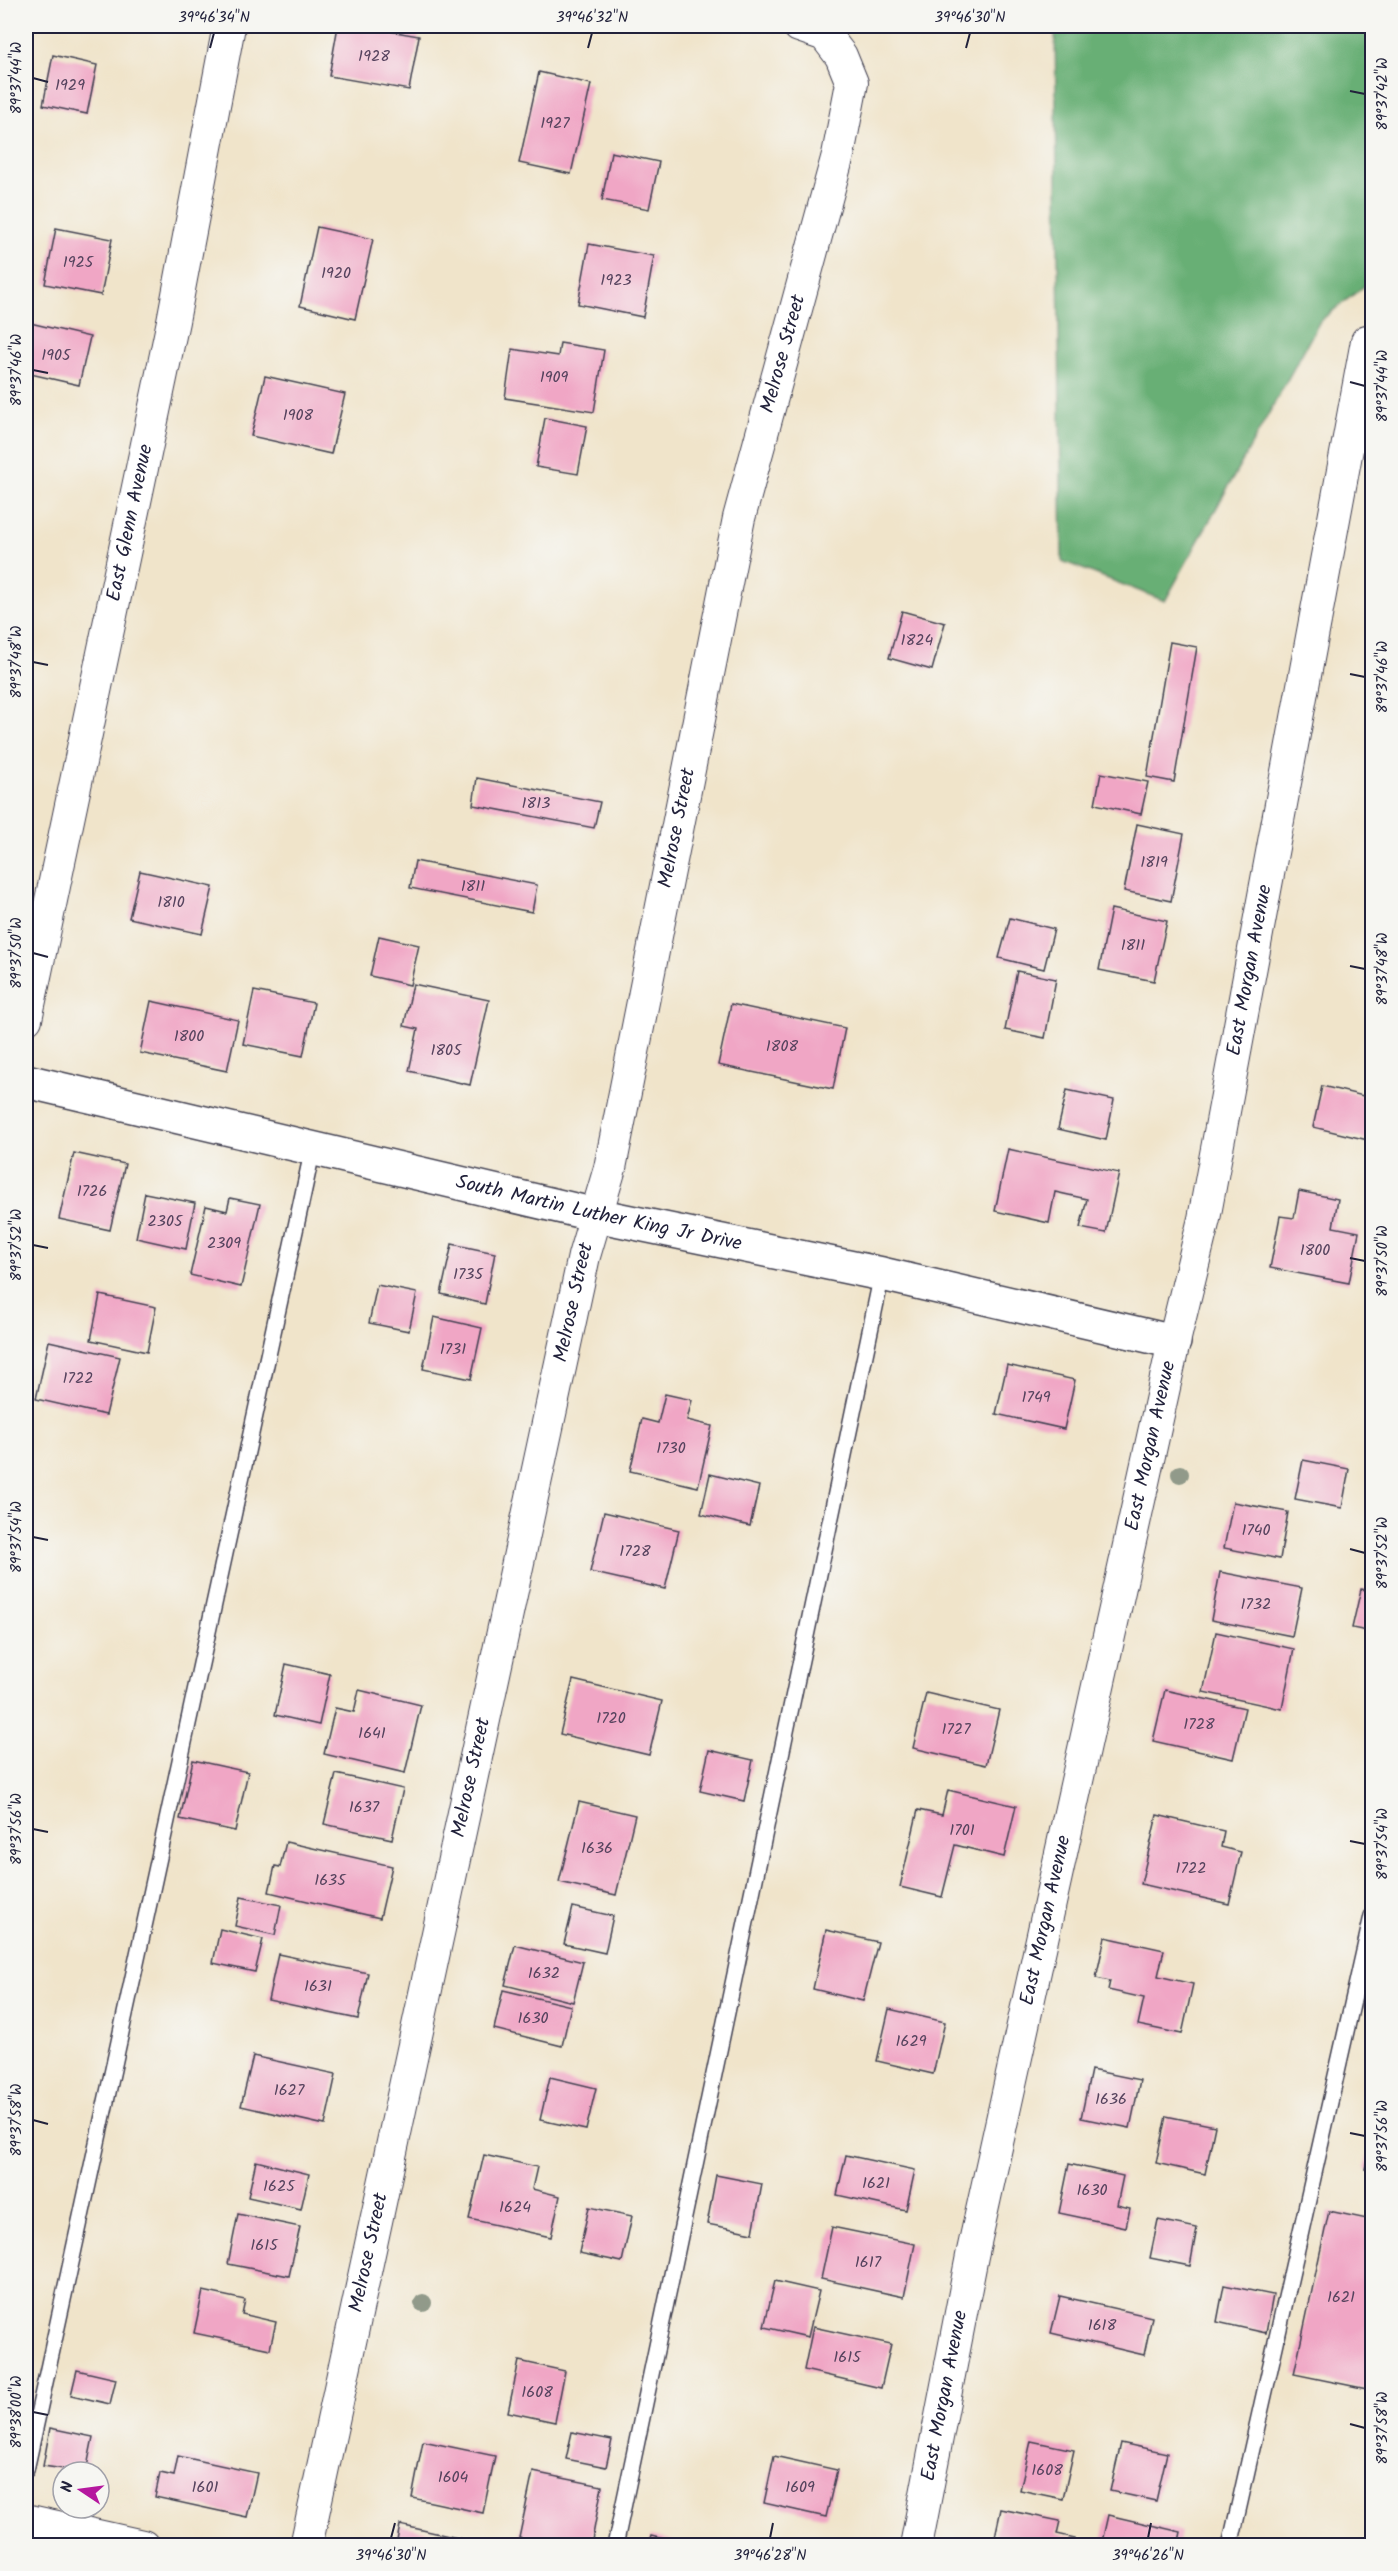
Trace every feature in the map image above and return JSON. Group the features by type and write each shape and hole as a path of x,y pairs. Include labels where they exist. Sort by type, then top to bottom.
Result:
{"street":[{"name":"East Glenn Avenue","path":"26,1019 173,321 229,26"},
{"name":"Melrose Street","path":"306,2546 584,1256 610,1168 739,518 838,155 852,83 841,56 812,30"},
{"name":"East Morgan Avenue","path":"916,2546 972,2256 1174,1342 1204,1219 1367,342"},
{"name":"South Martin Luther King Jr Drive","path":"26,1081 596,1215 882,1274 1174,1342"},
{"path":"26,2520 143,2546"}],"lane":[{"path":"26,2470 313,1148"},
{"path":"615,2546 882,1274"},
{"path":"1230,2546 1372,1916"}],"green space":[{"path":"1055,26 1372,26 1372,280 1320,321 1165,601 1062,561"}],"building":[{"path":"338,26 360,26 419,36 409,90 329,76"},
{"path":"53,55 97,65 87,114 43,105"},
{"path":"539,72 591,84 571,174 519,163"},
{"path":"611,152 659,162 649,209 602,200"},
{"path":"317,227 373,239 355,319 300,306"},
{"path":"56,228 112,239 101,295 45,284"},
{"path":"589,244 654,256 643,317 578,304"},
{"path":"26,322 90,337 79,385 26,373"},
{"path":"560,343 604,350 594,412 505,398 512,349 558,356"},
{"path":"265,376 345,394 331,454 251,436"},
{"path":"545,418 587,426 578,474 536,467"},
{"path":"902,611 945,623 932,670 889,658"},
{"path":"1170,642 1197,647 1174,782 1147,777"},
{"path":"1101,773 1148,782 1141,814 1095,804"},
{"path":"477,778 600,802 594,828 473,805"},
{"path":"1137,824 1184,834 1171,901 1124,891"},
{"path":"415,861 537,885 532,912 410,888"},
{"path":"140,871 213,887 202,934 129,918"},
{"path":"1111,909 1167,921 1154,981 1099,970"},
{"path":"1010,918 1054,929 1044,969 999,958"},
{"path":"379,936 419,945 410,985 370,976"},
{"path":"1017,971 1056,979 1045,1038 1005,1030"},
{"path":"413,984 489,1000 470,1085 409,1071 418,1029 404,1026"},
{"path":"254,991 314,1003 303,1056 243,1044"},
{"path":"151,1001 238,1020 227,1071 140,1053"},
{"path":"731,1004 845,1028 833,1089 718,1065"},
{"path":"1322,1086 1372,1098 1372,1141 1313,1127"},
{"path":"1067,1090 1114,1100 1106,1140 1058,1129"},
{"path":"1008,1149 1119,1173 1106,1233 1080,1228 1087,1199 1055,1192 1049,1223 995,1211"},
{"path":"74,1153 125,1164 110,1230 59,1219"},
{"path":"1299,1191 1338,1199 1333,1227 1359,1232 1349,1283 1270,1268 1280,1216 1294,1218"},
{"path":"145,1193 195,1203 186,1249 136,1238"},
{"path":"230,1198 260,1204 241,1287 190,1275 206,1206 227,1211"},
{"path":"452,1244 495,1253 485,1304 441,1294"},
{"path":"377,1285 417,1293 409,1331 369,1323"},
{"path":"100,1295 156,1307 147,1352 91,1340"},
{"path":"434,1317 482,1328 471,1379 423,1369"},
{"path":"49,1341 120,1357 106,1415 36,1399"},
{"path":"1007,1365 1075,1380 1064,1429 996,1414"},
{"path":"665,1394 692,1400 687,1420 712,1426 698,1487 630,1471 642,1419 658,1423"},
{"path":"1303,1460 1349,1469 1342,1508 1295,1499"},
{"path":"710,1474 759,1486 750,1526 701,1514"},
{"path":"1233,1502 1288,1512 1280,1559 1224,1548"},
{"path":"604,1512 679,1530 665,1589 590,1572"},
{"path":"1220,1572 1302,1588 1292,1636 1211,1620"},
{"path":"1361,1589 1372,1591 1372,1632 1352,1628"},
{"path":"1216,1632 1294,1649 1282,1709 1203,1692"},
{"path":"286,1664 330,1674 319,1725 275,1715"},
{"path":"573,1680 662,1701 649,1755 560,1734"},
{"path":"359,1690 421,1705 405,1773 324,1754 335,1708 354,1712"},
{"path":"1165,1690 1245,1708 1233,1759 1153,1741"},
{"path":"926,1693 999,1710 986,1765 913,1748"},
{"path":"709,1750 753,1760 744,1801 700,1791"},
{"path":"193,1760 248,1772 235,1831 180,1819"},
{"path":"336,1774 403,1789 392,1839 324,1824"},
{"path":"948,1790 1016,1806 1004,1857 955,1845 942,1897 900,1887 918,1810 942,1815"},
{"path":"579,1802 635,1815 616,1895 559,1882"},
{"path":"1157,1815 1224,1831 1221,1847 1241,1852 1229,1904 1141,1884"},
{"path":"286,1842 392,1866 380,1918 269,1892 275,1866 280,1867"},
{"path":"241,1897 281,1905 275,1935 235,1926"},
{"path":"573,1907 613,1916 605,1953 564,1944"},
{"path":"220,1929 263,1939 255,1972 213,1963"},
{"path":"826,1930 878,1942 863,2001 813,1989"},
{"path":"1105,1937 1164,1950 1158,1976 1193,1984 1182,2034 1138,2025 1144,1998 1108,1990 1110,1981 1096,1978"},
{"path":"515,1945 583,1962 573,2002 505,1985"},
{"path":"278,1954 368,1973 358,2019 268,2000"},
{"path":"503,1990 571,2006 562,2046 494,2029"},
{"path":"889,2009 945,2022 933,2074 877,2061"},
{"path":"253,2056 336,2074 325,2125 241,2106"},
{"path":"1091,2070 1140,2080 1130,2128 1081,2118"},
{"path":"550,2077 596,2088 586,2130 540,2120"},
{"path":"1166,2116 1215,2126 1205,2174 1156,2163"},
{"path":"1372,2142 1372,2170 1365,2169"},
{"path":"484,2155 537,2167 532,2189 560,2196 551,2237 469,2219"},
{"path":"846,2155 915,2170 906,2210 837,2195"},
{"path":"256,2161 309,2174 301,2209 248,2197"},
{"path":"1069,2164 1123,2176 1117,2205 1130,2208 1126,2227 1059,2213"},
{"path":"716,2175 762,2184 753,2233 707,2224"},
{"path":"589,2207 632,2216 622,2262 579,2253"},
{"path":"1329,2211 1372,2220 1372,2390 1294,2374"},
{"path":"238,2214 300,2227 289,2276 228,2264"},
{"path":"1158,2220 1197,2228 1190,2266 1150,2258"},
{"path":"832,2227 915,2244 904,2297 821,2279"},
{"path":"775,2281 819,2291 808,2337 764,2327"},
{"path":"1224,2285 1273,2295 1266,2333 1217,2322"},
{"path":"203,2291 245,2300 242,2314 276,2322 270,2349 194,2333"},
{"path":"1060,2296 1152,2317 1144,2355 1051,2333"},
{"path":"813,2327 891,2344 881,2388 804,2370"},
{"path":"519,2361 565,2371 555,2422 508,2412"},
{"path":"77,2370 116,2379 110,2404 71,2395"},
{"path":"50,2428 93,2437 88,2460 51,2460 51,2467 43,2466"},
{"path":"572,2432 612,2440 606,2467 566,2459"},
{"path":"423,2441 495,2456 483,2513 412,2498"},
{"path":"1031,2441 1074,2450 1063,2499 1020,2490"},
{"path":"1121,2443 1167,2453 1156,2501 1110,2491"},
{"path":"178,2456 257,2473 247,2517 155,2497 160,2473 174,2476"},
{"path":"774,2456 837,2470 826,2517 764,2503"},
{"path":"533,2472 602,2486 591,2546 555,2546 519,2538"},
{"path":"1001,2509 1060,2521 1057,2534 1075,2538 1073,2546 993,2546"},
{"path":"1108,2515 1181,2532 1178,2546 1101,2546"},
{"path":"400,2525 489,2545 489,2546 396,2546"},
{"path":"651,2536 689,2545 689,2546 648,2546"}]}
